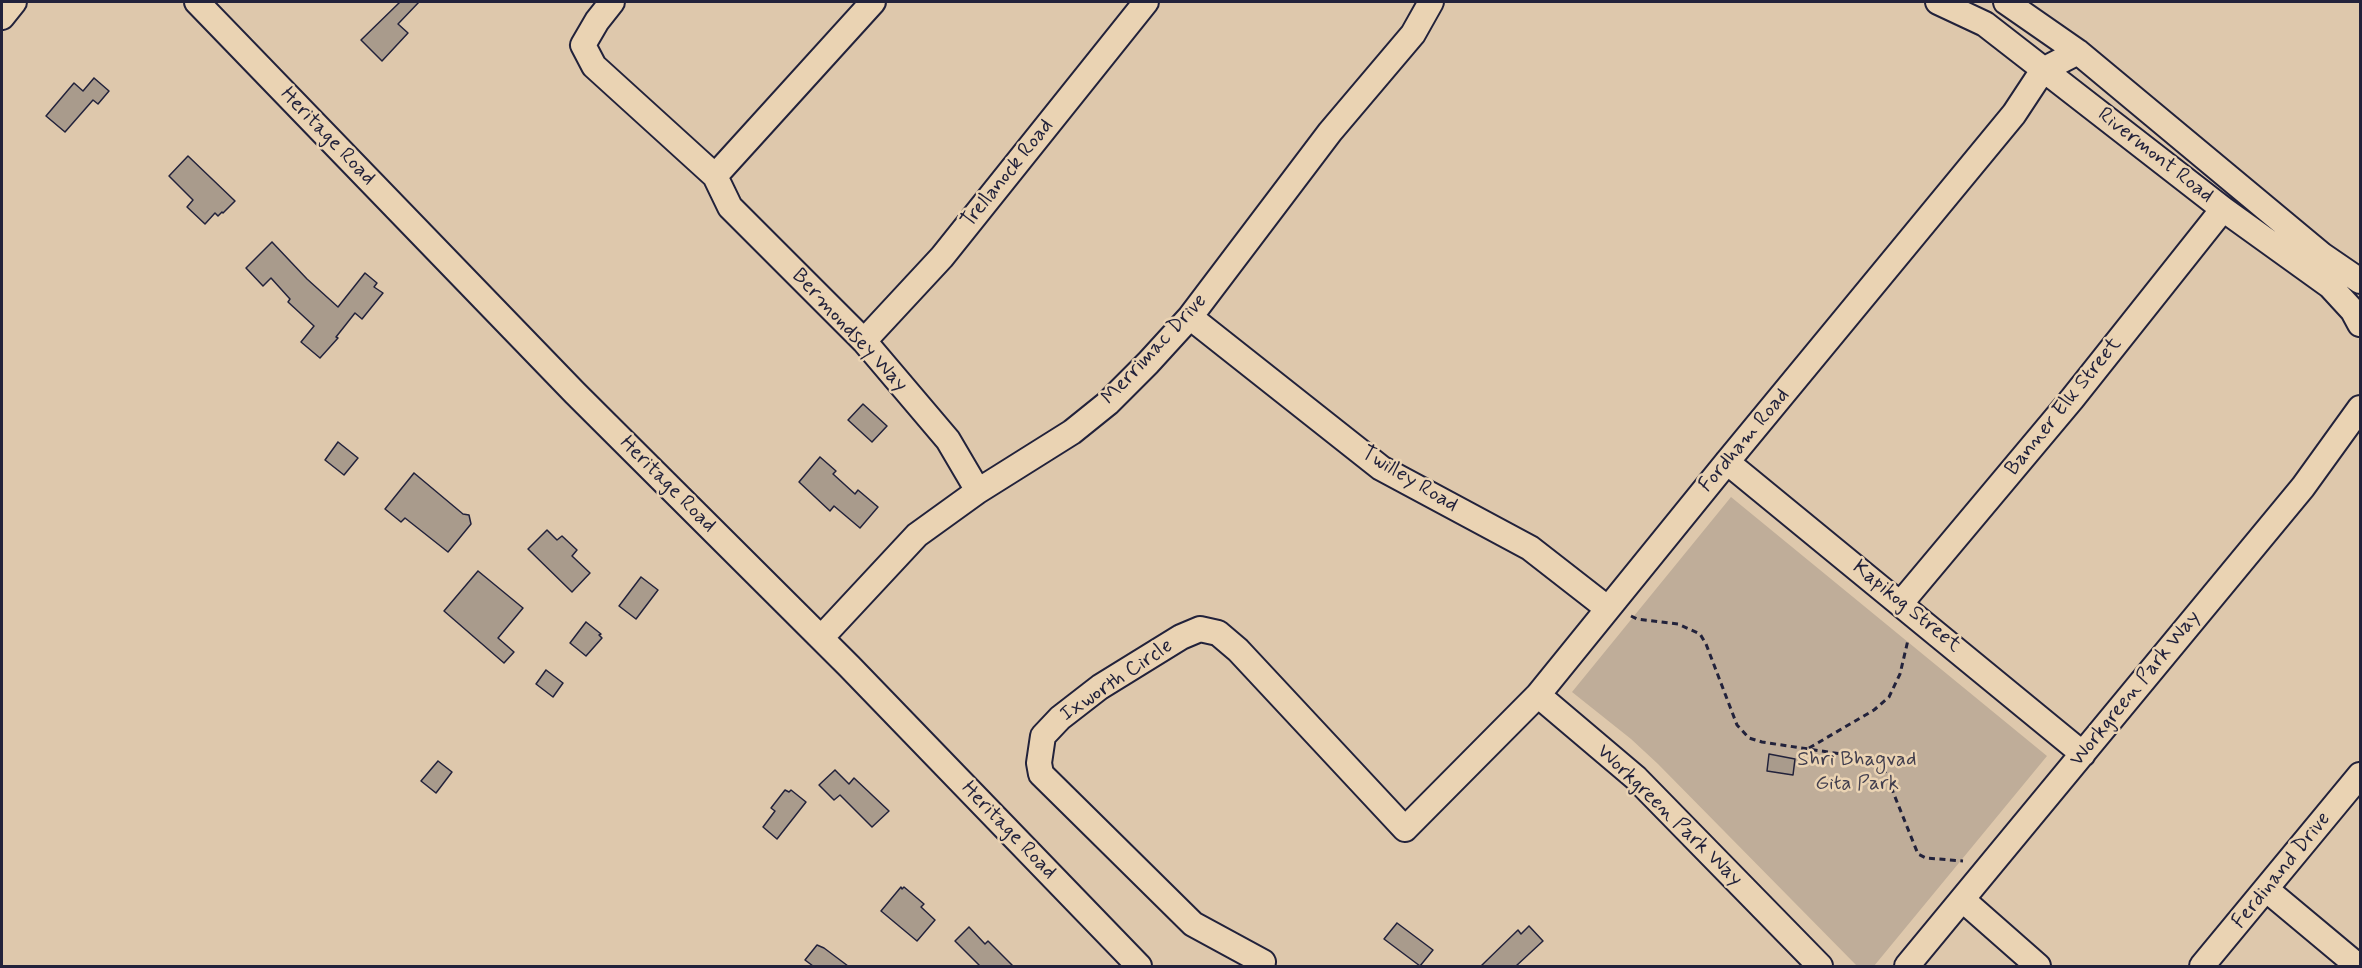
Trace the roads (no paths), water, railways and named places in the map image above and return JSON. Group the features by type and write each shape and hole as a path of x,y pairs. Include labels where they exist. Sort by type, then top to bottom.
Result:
{"street":[{"path":"2,17 14,2"},
{"name":"Heritage Road","path":"197,2 567,385 821,638 1139,966"},
{"path":"612,2 597,21 583,45 594,66 715,177 873,2"},
{"name":"Trellanock Road","path":"864,341 942,257 1146,2"},
{"name":"Merrimac Drive","path":"821,638 917,535 978,491 1072,432 1108,403 1190,317 1330,132 1413,34 1431,2"},
{"name":"Rivermont Road","path":"1938,2 1985,24 2223,209 2330,286 2353,310 2361,324"},
{"name":"Rivermont Road","path":"2006,2 2078,52 2322,255 2361,281"},
{"name":"Fordham Road","path":"1405,829 1538,695 2014,114 2043,70 2078,52"},
{"name":"Bermondsey Way","path":"715,177 730,207 864,341 948,440 978,491"},
{"name":"Banner Elk Street","path":"1901,603 2064,408 2223,209"},
{"name":"Twilley Road","path":"1190,317 1381,468 1530,548 1607,608"},
{"name":"Workgreen Park Way","path":"1907,966 1964,900 2303,487 2361,408"},
{"name":"Kapikog Street","path":"1727,462 2083,754"},
{"name":"Ixworth Circle","path":"1263,962 1194,924 1041,774 1039,763 1043,736 1060,718 1100,687 1181,637 1200,629 1218,633 1238,650 1405,829"},
{"name":"Workgreen Park Way","path":"1538,695 1636,778 1820,966"},
{"name":"Ferdinand Drive","path":"2202,966 2361,775"},
{"path":"2267,890 2358,966"},
{"path":"1964,900 2038,966"}],"park label":[{"name":"Shri Bhagvad Gita Park","path":"1857,773"}]}
